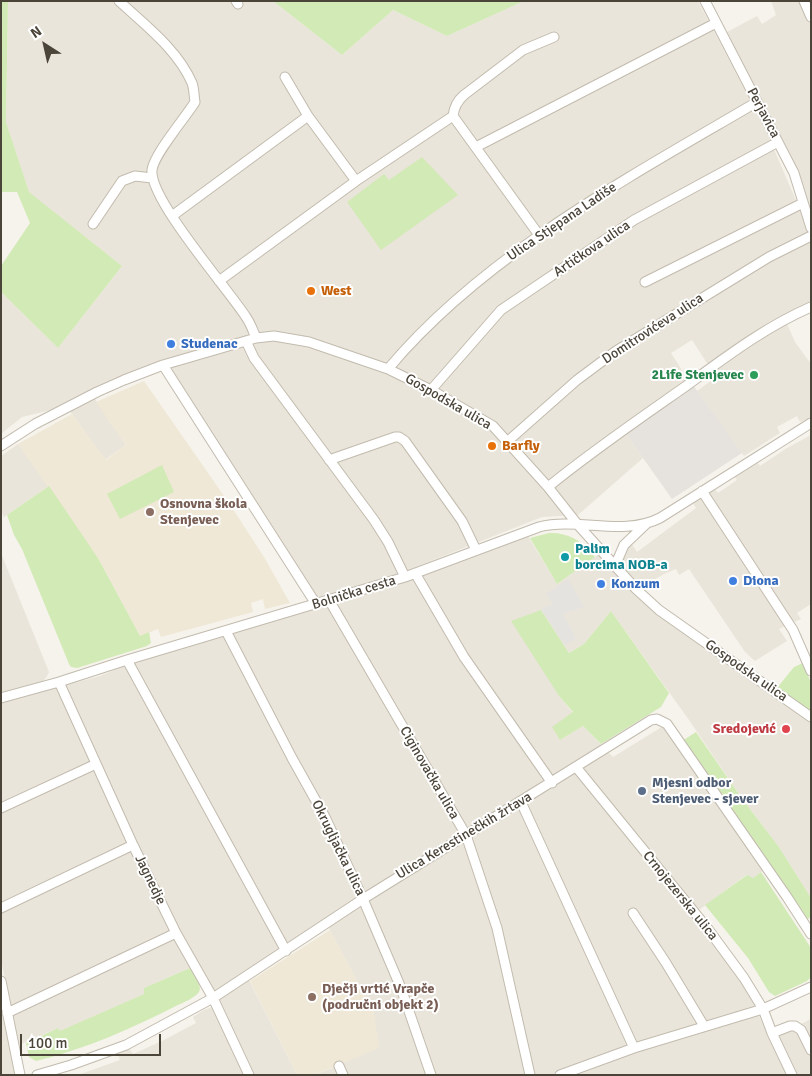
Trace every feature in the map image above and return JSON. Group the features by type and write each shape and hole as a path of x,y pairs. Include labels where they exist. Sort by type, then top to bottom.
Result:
{"street":[{"path":"119,1 181,63 193,84 195,102 160,152 152,168 152,178 161,199 172,216 248,319 256,338"},
{"name":"Perjavica","path":"705,1 794,173 811,228"},
{"path":"804,1 811,17"},
{"path":"476,147 716,23"},
{"path":"539,235 453,116 458,100 464,95 523,50 554,37"},
{"path":"285,77 308,116 356,182"},
{"name":"Ulica Stjepana Ladiše","path":"388,368 444,310 539,235 622,181 757,102"},
{"path":"172,216 308,116"},
{"path":"219,282 356,182 453,116"},
{"name":"Artičkova ulica","path":"432,390 501,310 634,220 778,142"},
{"path":"93,224 122,181 135,176 152,178"},
{"path":"645,282 804,203"},
{"name":"Domitrovićeva ulica","path":"508,441 577,380 616,351 769,256 811,236"},
{"path":"548,487 583,458 750,340 811,307"},
{"name":"Gospodska ulica","path":"1,446 35,424 124,380 163,365 256,338 274,336 309,342 388,368 432,390 493,426 548,487 578,525 636,589 659,610 811,716"},
{"path":"246,341 254,358 374,520 388,542 405,577"},
{"path":"163,365 316,604"},
{"name":"Bolnička cesta","path":"1,698 405,577 548,525 618,527 646,524 660,518 811,423"},
{"path":"329,460 395,437 405,441 462,521 476,550"},
{"path":"702,491 792,630 811,671"},
{"path":"615,566 624,545 646,524"},
{"path":"415,573 464,656 552,783"},
{"name":"Ciginovačka ulica","path":"329,600 466,836 497,928 530,1075"},
{"name":"Okrugljačka ulica","path":"226,631 292,758 325,816 401,988 431,1075"},
{"path":"127,660 286,951"},
{"name":"Jagnedje","path":"59,682 133,845 176,933 213,998 249,1075"},
{"name":"Ulica Kerestinečkih žrtava","path":"37,1075 126,1045 213,998 363,899 651,720 662,720 667,724 811,934"},
{"path":"1,808 96,764"},
{"name":"Crnojezerska ulica","path":"576,767 708,929 744,978 763,1009 792,1075"},
{"path":"521,802 634,1048"},
{"path":"1,908 133,845"},
{"path":"633,913 704,1026"},
{"path":"7,1013 176,933"},
{"path":"1,980 20,1075"},
{"path":"560,1075 634,1048 763,1009 811,987"},
{"path":"772,1033 795,1026 801,1030 811,1050"}],"shaded area":[{"path":"8,1 273,1 342,55 393,10 447,36 524,1 698,1 764,126 804,219 811,248 811,303 784,317 795,342 811,364 811,418 800,422 797,416 777,427 780,433 744,456 697,391 716,377 692,340 671,353 687,378 621,427 643,458 578,515 542,517 408,570 318,600 314,597 164,360 89,390 126,445 105,460 64,403 51,410 22,417 1,434 1,292 58,348 122,266 29,193 6,122"},
{"path":"771,1 811,1 811,209 801,178 790,154 725,33 757,16 762,24 776,15"},
{"name":"Osnovna škola Stenjevec","path":"144,381 231,506 264,557 290,603 265,609 263,599 251,603 253,612 161,637 158,629 140,636 98,558 18,444 72,414 106,460 126,445 96,402"},
{"path":"693,385 742,453 672,499 626,434"},
{"path":"811,435 811,604 797,613 801,619 779,629 787,641 755,661 745,652 689,569 679,575 676,569 664,574 649,583 642,590 624,568 622,559 624,552 631,543 637,552 696,508 692,502 714,488 718,493 737,480 733,475 756,460 760,466"},
{"path":"18,444 49,486 4,517 1,511 1,456"},
{"path":"528,536 557,584 599,554 629,589 654,610 811,721 811,898 779,847 743,800 689,720 611,611 584,644 569,653 541,610 559,696 573,713 560,740 583,726 613,757 665,725 764,870 753,878 746,875 691,916 733,969 752,999 768,1037 811,1019 811,1075 314,1075 332,1068 374,1013 325,921 246,974 297,1075 78,1075 120,1060 117,1053 129,1048 133,1054 162,1041 196,1023 193,1017 204,1010 221,1004 199,964 144,988 144,994 60,1032 58,1028 19,1045 1,960 1,702 100,676 136,661 355,597"},
{"path":"1,553 49,672 43,682 1,693"},
{"path":"568,579 584,607 563,614 576,638 565,645 541,609 553,604 546,594"},
{"name":"Dječji vrtić Vrapče (područni objekt 2)","path":"330,930 374,1013 379,1048 314,1075 297,1075 250,981"},
{"path":"1,1010 5,1028 16,1075 1,1075"}],"green space":[{"path":"1,1 8,1 6,122 29,192 122,266 58,348 1,292 1,266 30,223 17,192 1,192"},
{"path":"273,1 524,1 447,36 393,10 342,55"},
{"path":"422,157 458,195 381,250 347,202 384,174 389,180"},
{"path":"162,465 174,492 120,519 107,494"},
{"path":"49,486 98,558 140,636 149,632 151,643 147,646 77,668 71,667 69,664 7,515"},
{"path":"549,533 561,534 578,540 595,557 557,584 530,538"},
{"path":"541,610 569,653 584,644 611,611 669,693 661,707 601,744 583,726 560,740 552,727 573,712 559,696 511,621"},
{"path":"803,663 811,683 811,711 777,688 794,667"},
{"path":"696,732 743,800 779,847 811,898 811,917 806,920 682,741"},
{"path":"761,872 811,948 811,977 807,981 775,996 769,992 748,958 705,905 747,875 753,878"},
{"path":"190,968 199,983 200,989 197,994 188,1000 108,1038 36,1061 29,1057 26,1043 58,1028 60,1031 144,994 144,988"}],"place":[{"name":"West","path":"311,291"},
{"name":"Studenac","path":"171,344"},
{"name":"2Life Stenjevec","path":"754,375"},
{"name":"Barfly","path":"492,446"},
{"name":"Osnovna škola Stenjevec","path":"150,512"},
{"name":"Palim borcima NOB-a","path":"565,557"},
{"name":"Diona","path":"733,581"},
{"name":"Konzum","path":"601,584"},
{"name":"Sredojević","path":"786,729"},
{"name":"Mjesni odbor Stenjevec - sjever","path":"642,791"},
{"name":"Dječji vrtić Vrapče (područni objekt 2)","path":"312,997"}]}
